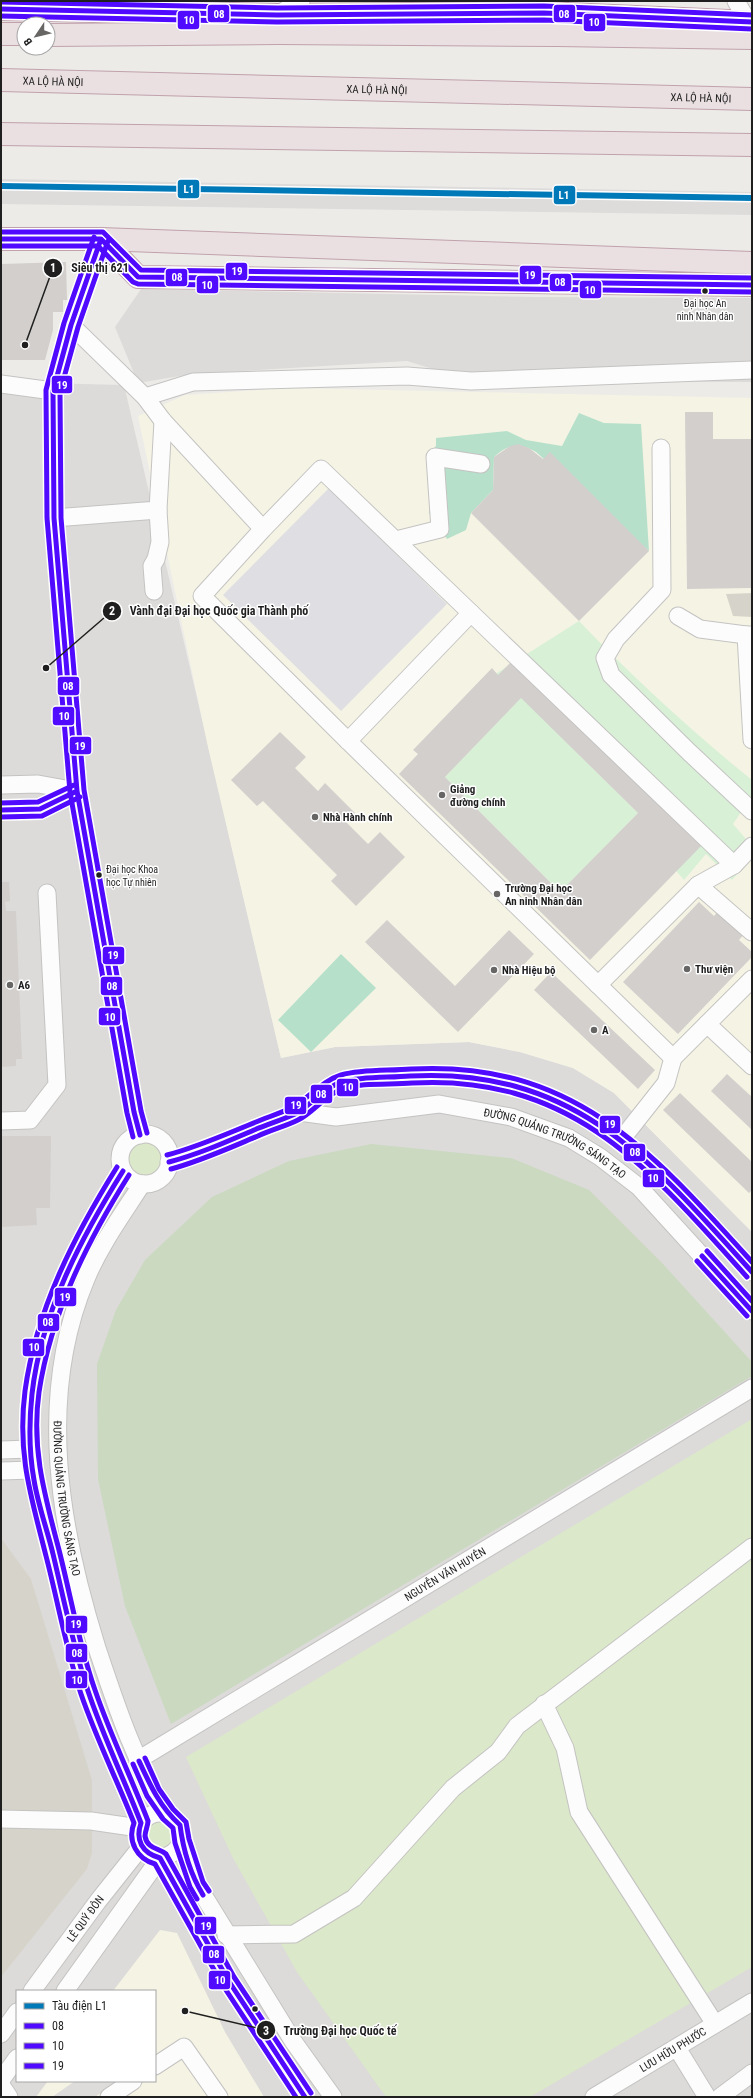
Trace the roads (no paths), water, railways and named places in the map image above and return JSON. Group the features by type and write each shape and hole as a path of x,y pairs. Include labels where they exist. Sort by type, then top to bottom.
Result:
{"highway":[{"path":"538,7 557,34"},
{"path":"1,9 277,15 538,7 751,25"},
{"path":"255,34 277,15"},
{"path":"56,35 557,34 751,25"},
{"path":"1,34 16,34"},
{"name":"XA LỘ HÀ NỘI","path":"1,80 752,99"},
{"path":"1,134 752,145"},
{"path":"1,239 101,239 752,263"},
{"path":"101,239 138,277 752,285"}],"street":[{"path":"277,15 300,1"},
{"path":"736,1 751,25"},
{"path":"101,239 71,325 53,391 54,518 78,791 134,1112 140,1135"},
{"path":"71,325 145,397 163,421 263,529"},
{"path":"145,397 194,382 407,376 471,381 752,370"},
{"path":"1,384 53,391"},
{"path":"154,591 152,566 156,559 160,542 158,510 163,421"},
{"path":"661,448 662,590 616,639 605,658 611,675 689,752 752,811"},
{"path":"396,540 440,529 435,457 481,464"},
{"path":"673,1058 348,741 202,596 263,529 321,469 734,865"},
{"path":"54,518 158,510"},
{"path":"348,741 471,613"},
{"path":"678,616 700,629 749,635 752,740"},
{"path":"1,785 38,784 78,791"},
{"path":"1,810 40,809 78,791"},
{"path":"598,985 698,885 734,865 752,846"},
{"path":"698,885 752,932"},
{"path":"1,1121 30,1120 57,1085 47,893"},
{"path":"621,1140 666,1083 673,1058 752,979"},
{"path":"707,1024 752,1066"},
{"path":"169,1162 196,1156 299,1112 329,1087 343,1082 414,1076 452,1075 529,1091 585,1115 621,1140 659,1173 752,1272"},
{"name":"ĐƯỜNG QUẢNG TRƯỜNG SÁNG TẠO","path":"299,1112 336,1117 439,1104 511,1117 568,1138 600,1157 639,1187 752,1311"},
{"path":"140,1135 155,1137 161,1141 166,1147 169,1162 163,1176 157,1181 142,1184 135,1182 123,1171 120,1164 122,1149 126,1143 140,1135"},
{"name":"ĐƯỜNG QUẢNG TRƯỜNG SÁNG TẠO","path":"123,1171 110,1190 84,1240 53,1306 33,1383 30,1449 32,1470 41,1514 85,1682 140,1826"},
{"name":"ĐƯỜNG QUẢNG TRƯỜNG SÁNG TẠO","path":"142,1184 104,1242 83,1288 69,1333 62,1366 58,1400 57,1451 61,1499 84,1601 113,1699 153,1792 168,1814"},
{"name":"NGUYỄN VĂN HUYÊN","path":"138,1760 752,1388"},
{"path":"1,1450 30,1449"},
{"path":"1,1471 32,1470"},
{"path":"226,1935 294,1934 354,1898 453,1788 498,1752 517,1726 752,1547"},
{"path":"544,1704 566,1748 579,1812 715,2024"},
{"path":"305,2097 268,2047 236,1996 184,1906 160,1858 146,1853 141,1847 138,1841 140,1826 144,1819 155,1813 168,1814 180,1825 182,1841 197,1885 226,1935 293,2041 333,2097"},
{"path":"1,1819 91,1821 140,1826"},
{"path":"66,1990 160,1858 174,1853 182,1841"},
{"name":"LÊ QUÝ ĐÔN","path":"33,1990 98,1901 141,1847"},
{"name":"LƯU HỮU PHƯỚC","path":"594,2097 752,2002"},
{"path":"1,2034 16,2013"},
{"path":"156,2065 184,2047 219,2097"},
{"path":"677,2048 707,2097"},
{"path":"1,2080 16,2059"},
{"path":"720,2097 752,2073"},
{"path":"109,2097 132,2082"},
{"path":"1,2085 9,2097"}],"metro line":[{"name":"L1","path":"1,186 752,198"}],"place":[{"name":"Đại học An ninh Nhân dân","path":"705,291"},
{"name":"Siêu thị 621","path":"25,345"},
{"name":"Vành đại Đại học Quốc gia Thành phố","path":"46,668"},
{"name":"Giảng đường chính","path":"442,795"},
{"name":"Nhà Hành chính","path":"315,817"},
{"name":"Đại học Khoa học Tự nhiên","path":"99,875"},
{"name":"Trường Đại học An ninh Nhân dân","path":"497,894"},
{"name":"Thư viện","path":"687,969"},
{"name":"Nhà Hiệu bộ","path":"494,970"},
{"name":"A6","path":"10,985"},
{"name":"A","path":"594,1030"},
{"name":"Trường Đại học Quốc tế","path":"185,2011"}]}
